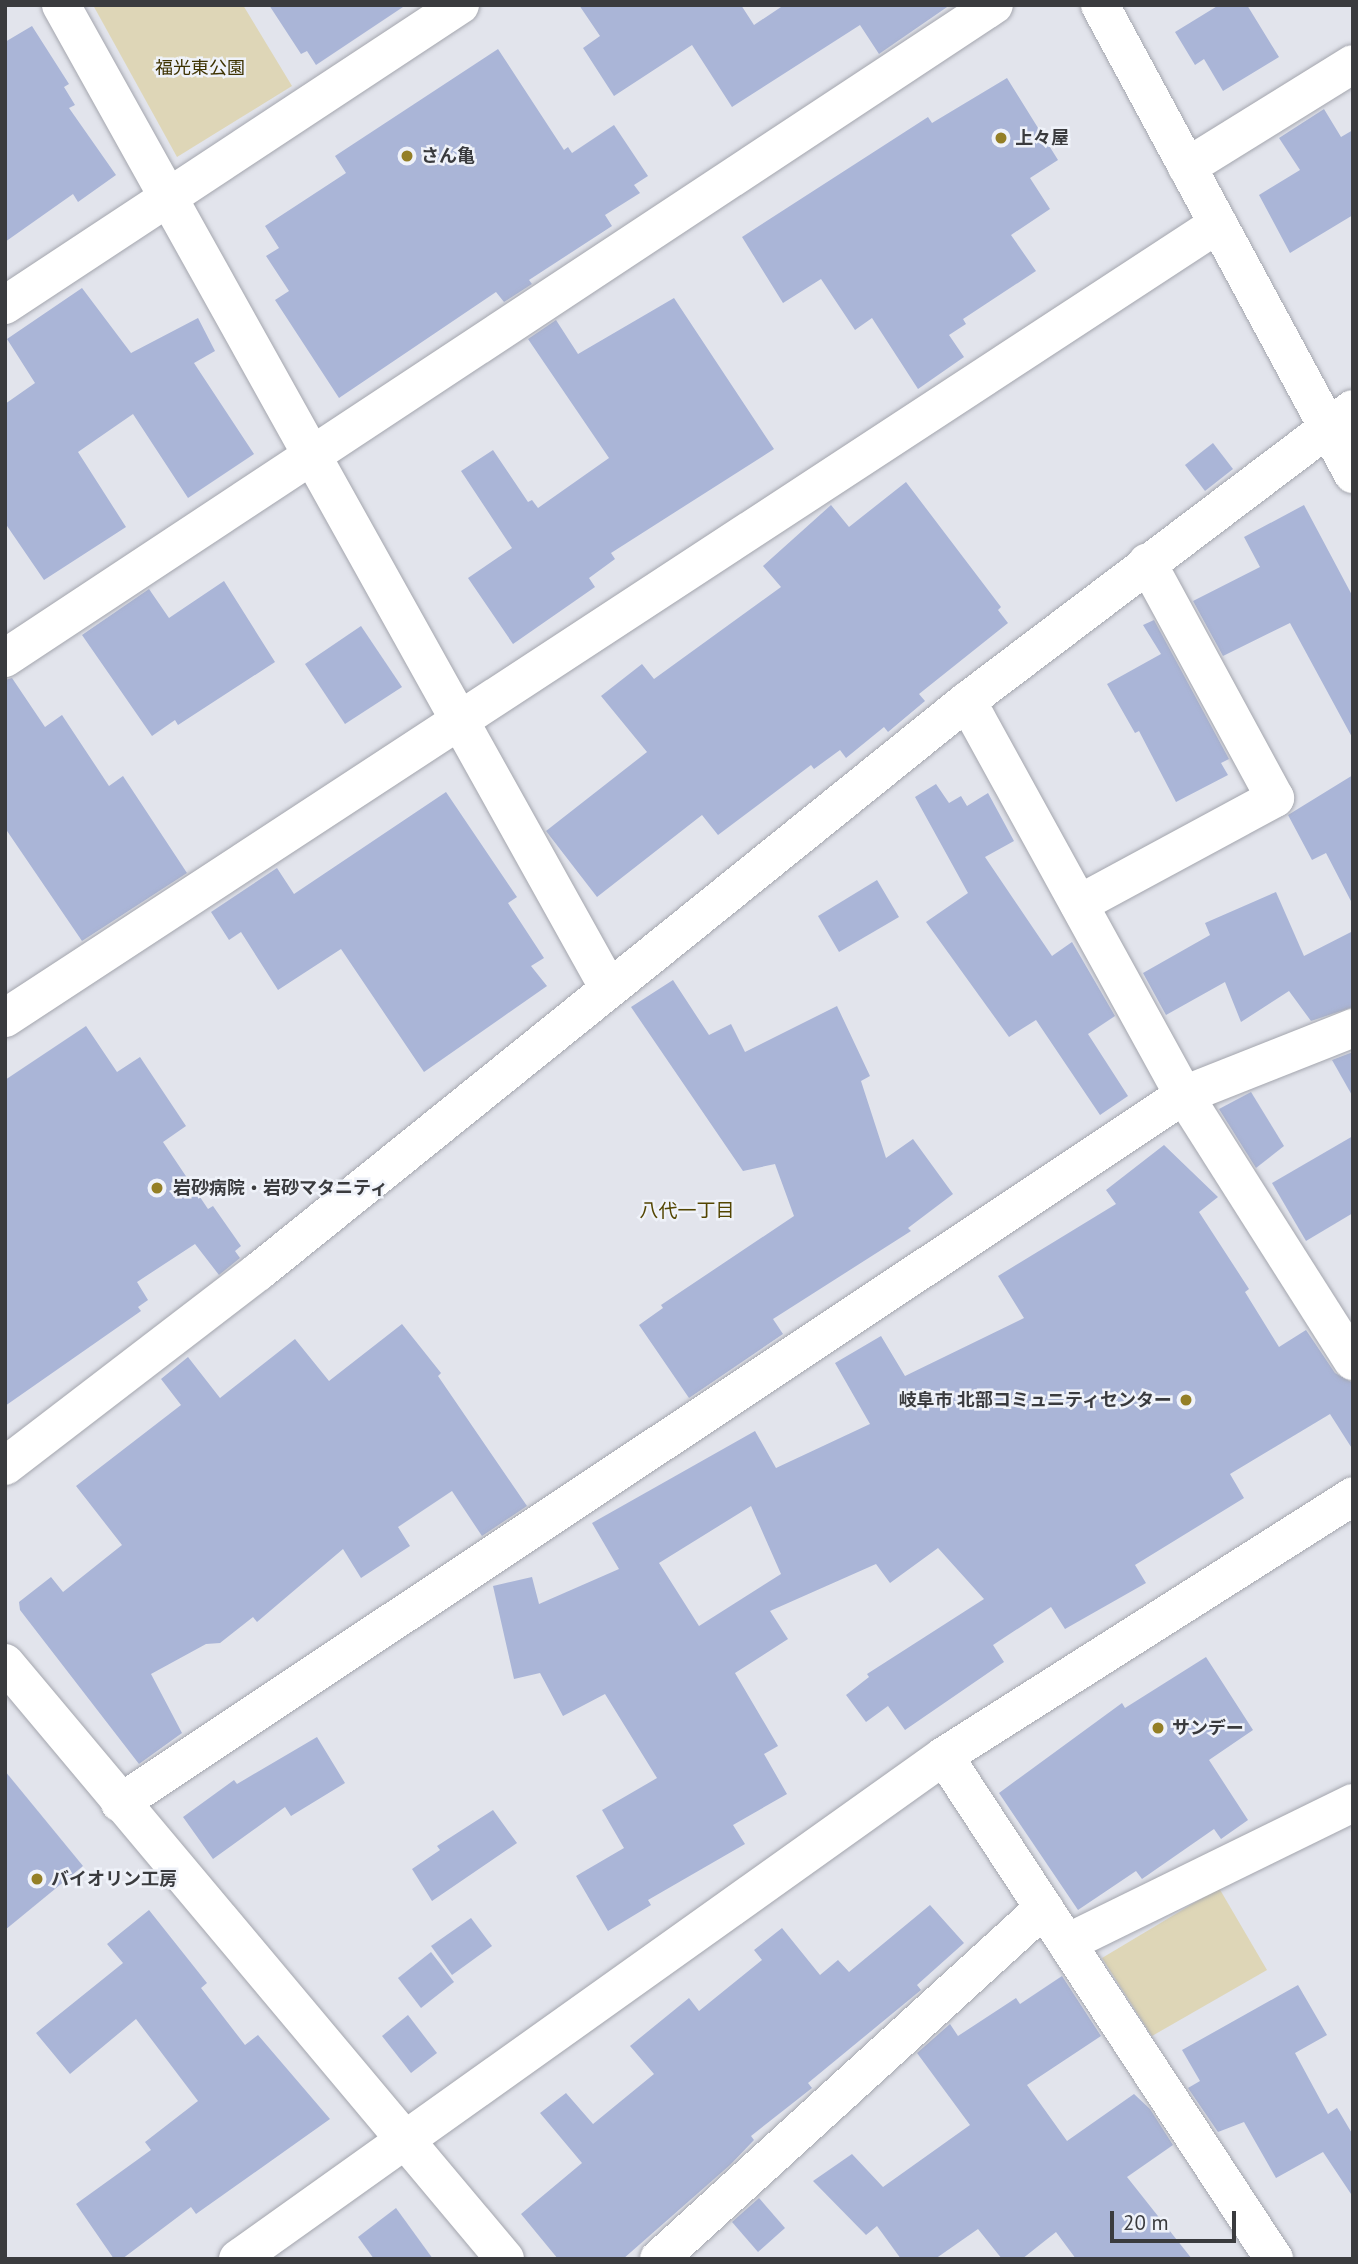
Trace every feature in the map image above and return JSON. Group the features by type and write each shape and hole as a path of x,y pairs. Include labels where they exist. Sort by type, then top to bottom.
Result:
{"street":[{"path":"61,5 608,987"},
{"path":"5,305 460,5"},
{"path":"5,658 994,5"},
{"path":"1100,5 1218,224 1340,417 1353,474"},
{"path":"1187,167 1353,64"},
{"path":"5,1018 1218,224"},
{"path":"5,1466 258,1272 608,987 967,701 1340,417"},
{"path":"1079,904 1275,797 1147,562"},
{"path":"967,701 1184,1095 1353,1361"},
{"path":"120,1803 1184,1095 1353,1028"},
{"path":"238,2259 944,1756 1353,1496"},
{"path":"5,1663 505,2259"},
{"path":"944,1756 1274,2259"},
{"path":"1067,1943 1353,1803"},
{"path":"659,2259 1044,1908"}],"green space":[{"name":"福光東公園","path":"93,5 243,5 292,86 177,157"},
{"path":"1219,1888 1267,1970 1152,2036 1102,1958"}],"building":[{"path":"269,5 406,5 316,65 307,51 301,54"},
{"path":"579,5 741,5 754,25 784,5 950,5 879,54 860,25 732,107 692,45 614,96 583,48 600,36"},
{"path":"1219,5 1247,5 1279,57 1223,91 1204,59 1195,65 1175,32"},
{"path":"32,26 69,84 64,87 75,105 69,108 116,175 78,202 73,194 5,242 5,42"},
{"path":"498,49 564,150 568,147 572,153 614,125 648,176 634,185 640,193 605,215 612,226 529,280 532,284 504,302 496,292 339,398 275,300 289,291 266,256 279,248 265,226 346,173 335,156"},
{"path":"1007,78 1058,160 1030,178 1050,209 1011,235 1036,271 963,319 966,324 949,335 964,357 918,389 872,318 855,330 821,279 783,303 742,237 928,117 932,123"},
{"path":"1324,109 1341,137 1353,130 1353,215 1290,253 1259,195 1300,170 1279,138"},
{"path":"82,288 131,353 198,318 215,351 194,363 254,454 188,498 133,414 78,452 126,527 44,580 5,523 5,404 35,383 7,339"},
{"path":"674,298 774,449 611,553 615,559 589,578 595,587 513,644 468,578 512,548 461,471 493,450 528,502 532,500 538,508 609,458 528,339 556,320 578,354"},
{"path":"1213,443 1233,469 1205,491 1185,465"},
{"path":"906,482 1001,607 998,610 1008,623 919,694 925,701 888,732 884,727 846,758 840,750 814,769 811,765 718,835 702,815 597,897 546,831 647,752 601,696 642,664 654,679 781,587 763,566 831,505 849,527"},
{"path":"1304,505 1353,597 1353,739 1290,623 1223,656 1193,601 1260,567 1244,537"},
{"path":"224,581 275,662 178,725 175,720 152,736 82,635 149,589 169,618"},
{"path":"1154,620 1229,759 1221,763 1228,775 1176,802 1139,731 1135,733 1107,684 1161,654 1143,625"},
{"path":"361,626 402,687 345,724 305,664"},
{"path":"12,678 45,727 62,715 109,786 123,776 187,873 82,941 5,828 5,680"},
{"path":"1353,775 1353,905 1326,853 1312,860 1288,815"},
{"path":"936,784 949,803 961,796 967,806 988,793 1014,841 985,857 1052,956 1072,942 1115,1016 1088,1034 1128,1096 1100,1115 1036,1020 1009,1037 926,922 968,893 915,797"},
{"path":"446,792 517,897 508,903 544,958 531,966 547,986 424,1072 341,949 278,990 241,932 229,940 211,912 277,868 294,894"},
{"path":"877,880 899,917 839,952 818,916"},
{"path":"1276,892 1304,956 1353,931 1353,1007 1311,1021 1289,991 1241,1022 1225,982 1166,1015 1143,973 1210,935 1205,923"},
{"path":"673,980 709,1035 731,1024 745,1052 837,1006 870,1076 861,1081 886,1158 913,1139 953,1194 908,1228 911,1231 773,1319 783,1334 689,1398 639,1325 663,1308 661,1305 794,1216 775,1164 743,1171 631,1007"},
{"path":"86,1026 117,1072 140,1057 186,1126 163,1142 208,1209 213,1206 241,1246 235,1251 240,1258 219,1275 195,1244 137,1282 148,1300 138,1307 141,1311 5,1406 5,1080"},
{"path":"1353,1052 1353,1097 1332,1060"},
{"path":"1251,1092 1284,1146 1256,1168 1219,1109"},
{"path":"1353,1136 1353,1213 1306,1241 1272,1183"},
{"path":"1164,1145 1218,1197 1199,1212 1249,1289 1245,1292 1279,1347 1306,1330 1335,1373 1353,1383 1353,1450 1330,1414 1230,1474 1244,1498 1135,1565 1146,1583 1065,1629 1051,1607 993,1645 1004,1662 905,1730 888,1706 866,1722 846,1695 869,1677 867,1674 984,1599 938,1548 890,1583 876,1564 770,1611 788,1639 735,1673 778,1746 764,1754 787,1794 733,1825 745,1844 648,1900 651,1905 608,1931 576,1876 624,1848 602,1810 657,1778 605,1694 563,1716 540,1673 514,1679 493,1586 532,1577 539,1604 619,1569 592,1523 755,1431 776,1468 870,1424 835,1363 881,1336 905,1376 1024,1318 998,1276 1116,1204 1106,1190","holes":["751,1506 781,1574 699,1626 659,1563"]},
{"path":"402,1324 441,1373 438,1376 527,1506 482,1536 452,1491 398,1527 410,1546 361,1578 343,1549 257,1622 253,1617 220,1643 206,1644 151,1674 182,1733 139,1764 20,1610 19,1602 51,1577 63,1592 122,1545 76,1486 181,1405 161,1379 188,1357 220,1398 295,1339 329,1381"},
{"path":"1206,1657 1253,1730 1209,1760 1248,1820 1221,1839 1214,1829 1142,1879 1136,1871 1078,1910 999,1793 1122,1703 1125,1708"},
{"path":"317,1737 345,1783 291,1816 285,1807 213,1859 183,1817 234,1780 237,1784"},
{"path":"5,1771 83,1866 5,1930"},
{"path":"493,1810 517,1843 432,1901 412,1869 440,1850 437,1846"},
{"path":"930,1905 964,1943 917,1985 921,1990 808,2083 812,2088 751,2136 754,2140 730,2165 623,2259 558,2259 521,2214 582,2163 540,2113 566,2093 593,2124 654,2074 630,2046 689,1998 699,2011 762,1960 754,1950 782,1928 820,1975 838,1960 849,1972"},
{"path":"149,1910 207,1983 201,1988 245,2045 258,2035 330,2119 196,2214 191,2207 122,2259 114,2259 76,2204 151,2150 145,2142 198,2101 136,2019 70,2074 36,2033 123,1963 107,1944"},
{"path":"471,1918 492,1946 452,1975 431,1946"},
{"path":"431,1952 454,1982 421,2008 398,1978"},
{"path":"1062,1976 1101,2036 1027,2085 1067,2141 1134,2094 1150,2109 1173,2145 1127,2177 1192,2259 1076,2259 1056,2232 1022,2259 1002,2259 978,2229 935,2259 901,2259 877,2226 866,2235 813,2181 852,2154 883,2187 970,2125 917,2053 950,2024 958,2036 1016,1998 1020,2004"},
{"path":"1298,1985 1327,2035 1295,2053 1328,2114 1337,2108 1353,2135 1353,2197 1323,2152 1276,2178 1244,2122 1218,2132 1188,2088 1200,2081 1182,2050"},
{"path":"408,2015 437,2053 411,2073 382,2036"},
{"path":"759,2198 785,2228 758,2252 732,2222"},
{"path":"396,2208 433,2259 374,2259 358,2237"}],"place":[{"name":"上々屋","path":"1001,138"},
{"name":"さん亀","path":"407,156"},
{"name":"岩砂病院・岩砂マタニティ","path":"157,1188"},
{"name":"岐阜市 北部コミュニティセンター","path":"1186,1400"},
{"name":"サンデー","path":"1158,1728"},
{"name":"バイオリン工房","path":"37,1879"}],"district":[{"name":"八代一丁目","path":"687,1211"}]}
